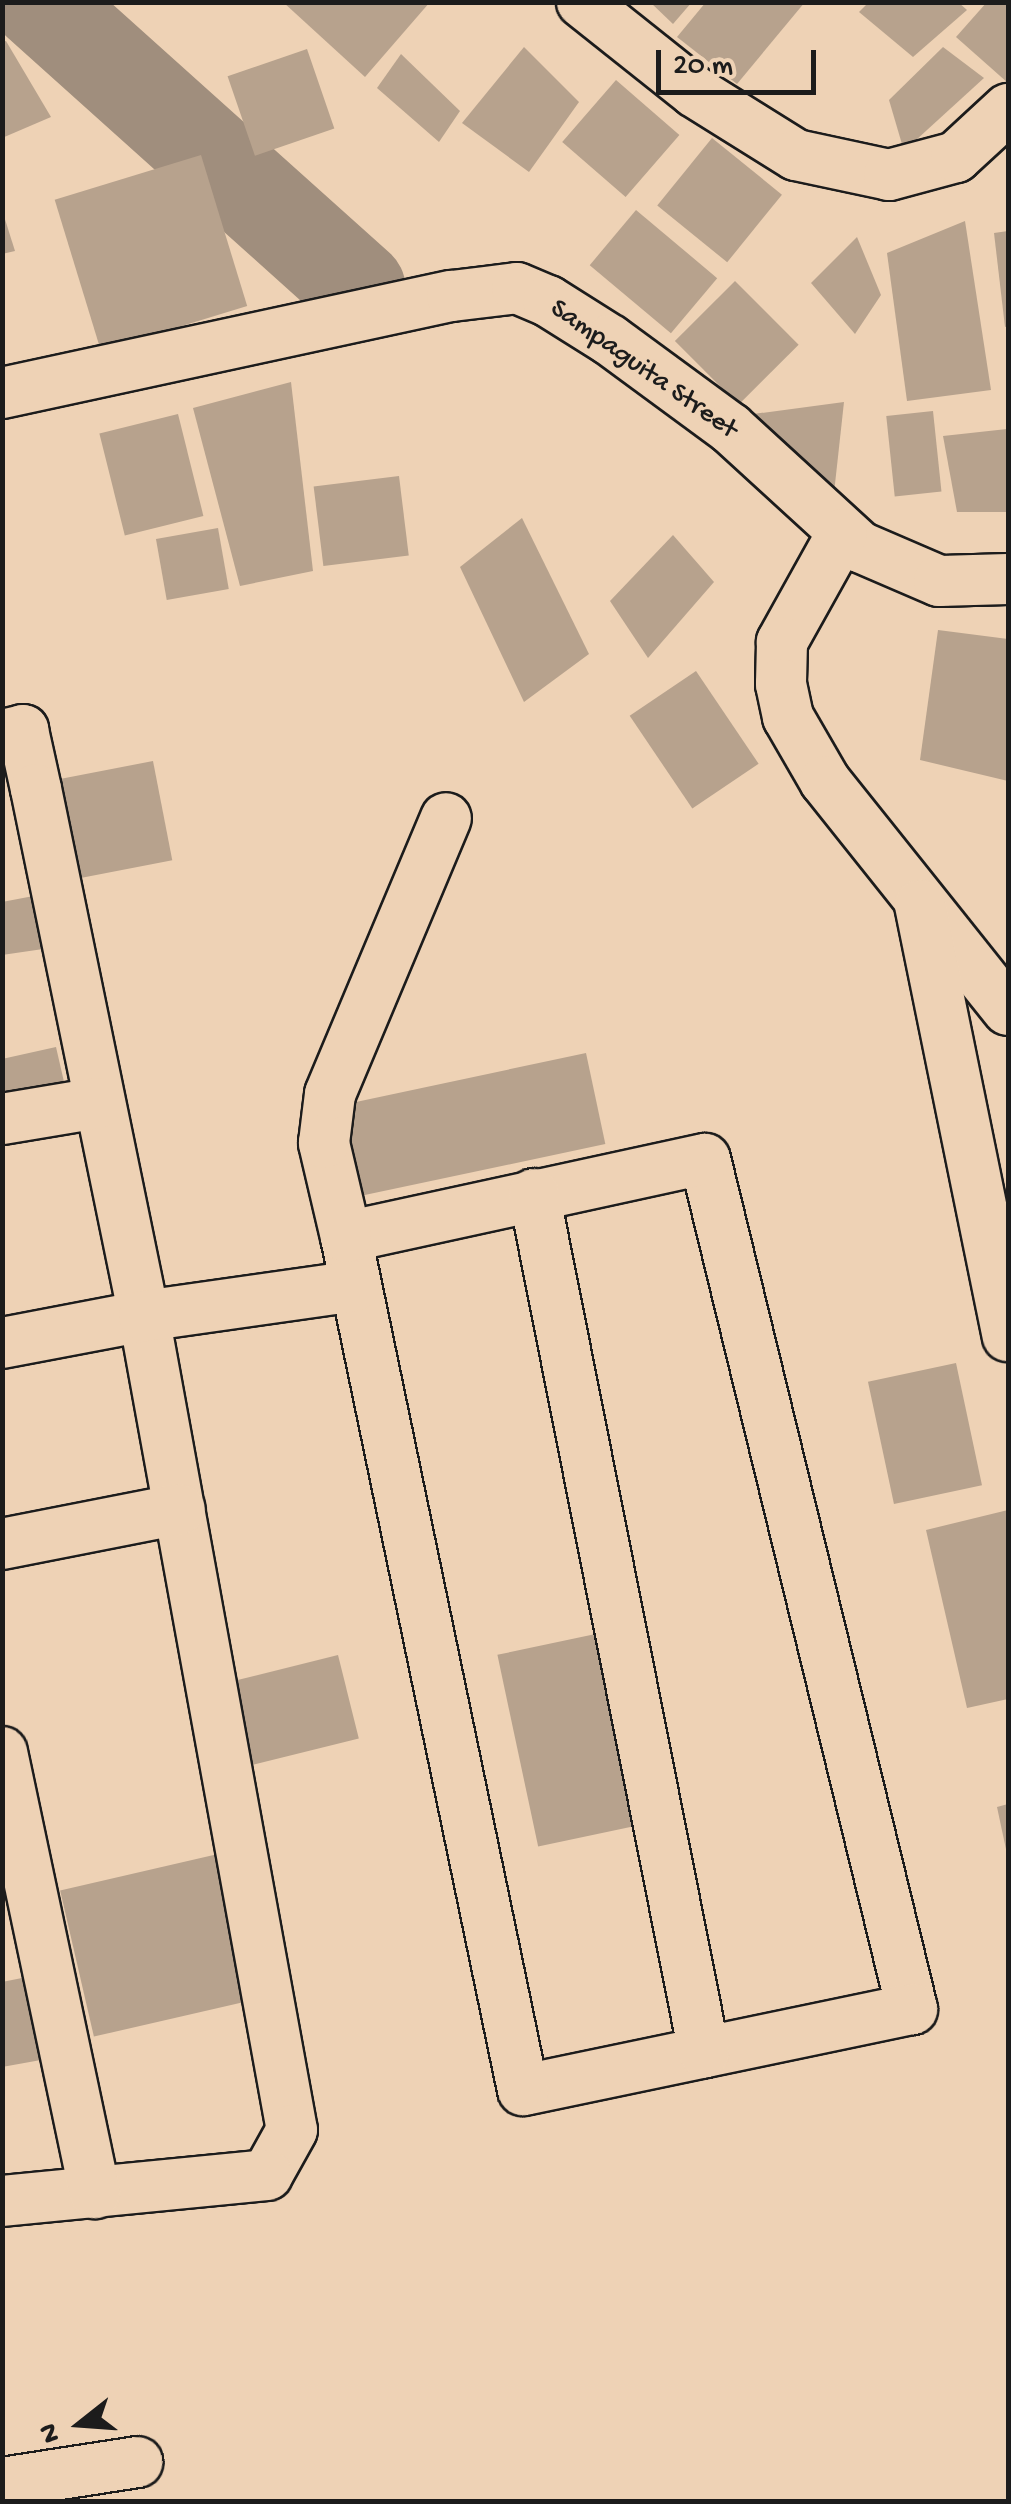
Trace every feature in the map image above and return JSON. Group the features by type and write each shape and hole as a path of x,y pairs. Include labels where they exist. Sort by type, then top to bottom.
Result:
{"street":[{"path":"582,2 695,92 796,155 889,175 956,157 1008,109"},
{"name":"Sampaguita Street","path":"2,393 452,296 516,288 548,301 610,340 730,428 860,548 939,581 1008,579"},
{"path":"842,534 782,642 781,684 788,717 824,781 1008,1010"},
{"path":"2,735 23,730 144,1316 292,2130 267,2175 2,2201"},
{"path":"346,1236 705,1158 912,2008 523,2090 324,1143 330,1094 446,818"},
{"path":"918,895 1008,1336"},
{"path":"2,1119 98,1104"},
{"path":"534,1194 704,2052"},
{"path":"2,1342 144,1316 354,1286"},
{"path":"2,1544 180,1509"},
{"path":"2,1752 95,2194"},
{"path":"2,2482 137,2462"}],"building":[{"path":"283,2 430,2 365,77"},
{"path":"650,2 692,2 673,24"},
{"path":"706,2 805,2 737,84 677,37"},
{"path":"869,2 958,2 967,10 913,57 859,12"},
{"path":"987,2 1008,2 1008,83 956,37"},
{"path":"6,41 51,117 2,138 2,42"},
{"path":"524,47 579,102 529,172 462,123"},
{"path":"943,47 984,78 904,151 889,100"},
{"path":"307,49 334,128 255,156 228,76"},
{"path":"401,54 460,111 439,142 377,88"},
{"path":"616,80 679,135 626,197 562,142"},
{"path":"712,138 782,195 727,262 657,206"},
{"path":"201,155 247,306 101,351 55,200"},
{"path":"636,210 717,278 671,333 590,265"},
{"path":"2,214 15,251 2,254"},
{"path":"965,221 991,390 907,401 887,253"},
{"path":"1008,231 1008,326 1005,327 994,233"},
{"path":"857,237 881,295 855,334 811,283"},
{"path":"735,281 799,345 739,405 675,341"},
{"path":"291,382 313,571 240,586 193,408"},
{"path":"844,402 834,493 746,415"},
{"path":"933,411 941,492 895,496 886,416"},
{"path":"178,414 203,516 125,535 99,434"},
{"path":"1007,429 1008,512 957,512 943,436"},
{"path":"399,476 409,555 323,566 314,486"},
{"path":"522,518 589,654 524,702 460,567"},
{"path":"218,528 229,589 167,600 156,539"},
{"path":"673,535 714,582 648,658 610,601"},
{"path":"938,630 1008,639 1008,781 920,760"},
{"path":"696,671 759,764 692,809 630,716"},
{"path":"153,761 172,860 74,879 55,780"},
{"path":"44,894 50,948 2,955 2,902"},
{"path":"56,1047 67,1095 2,1110 2,1059"},
{"path":"586,1053 605,1144 359,1196 340,1105"},
{"path":"956,1363 982,1485 894,1504 868,1382"},
{"path":"1008,1510 1008,1699 967,1708 926,1530"},
{"path":"605,1632 646,1824 538,1847 497,1655"},
{"path":"338,1655 359,1738 249,1766 228,1682"},
{"path":"1008,1804 1008,1854 1007,1854 997,1807"},
{"path":"218,1854 252,2000 94,2037 60,1890"},
{"path":"37,1975 52,2058 2,2067 2,1982"}],"waterway":[{"path":"39,2 358,288"}]}
